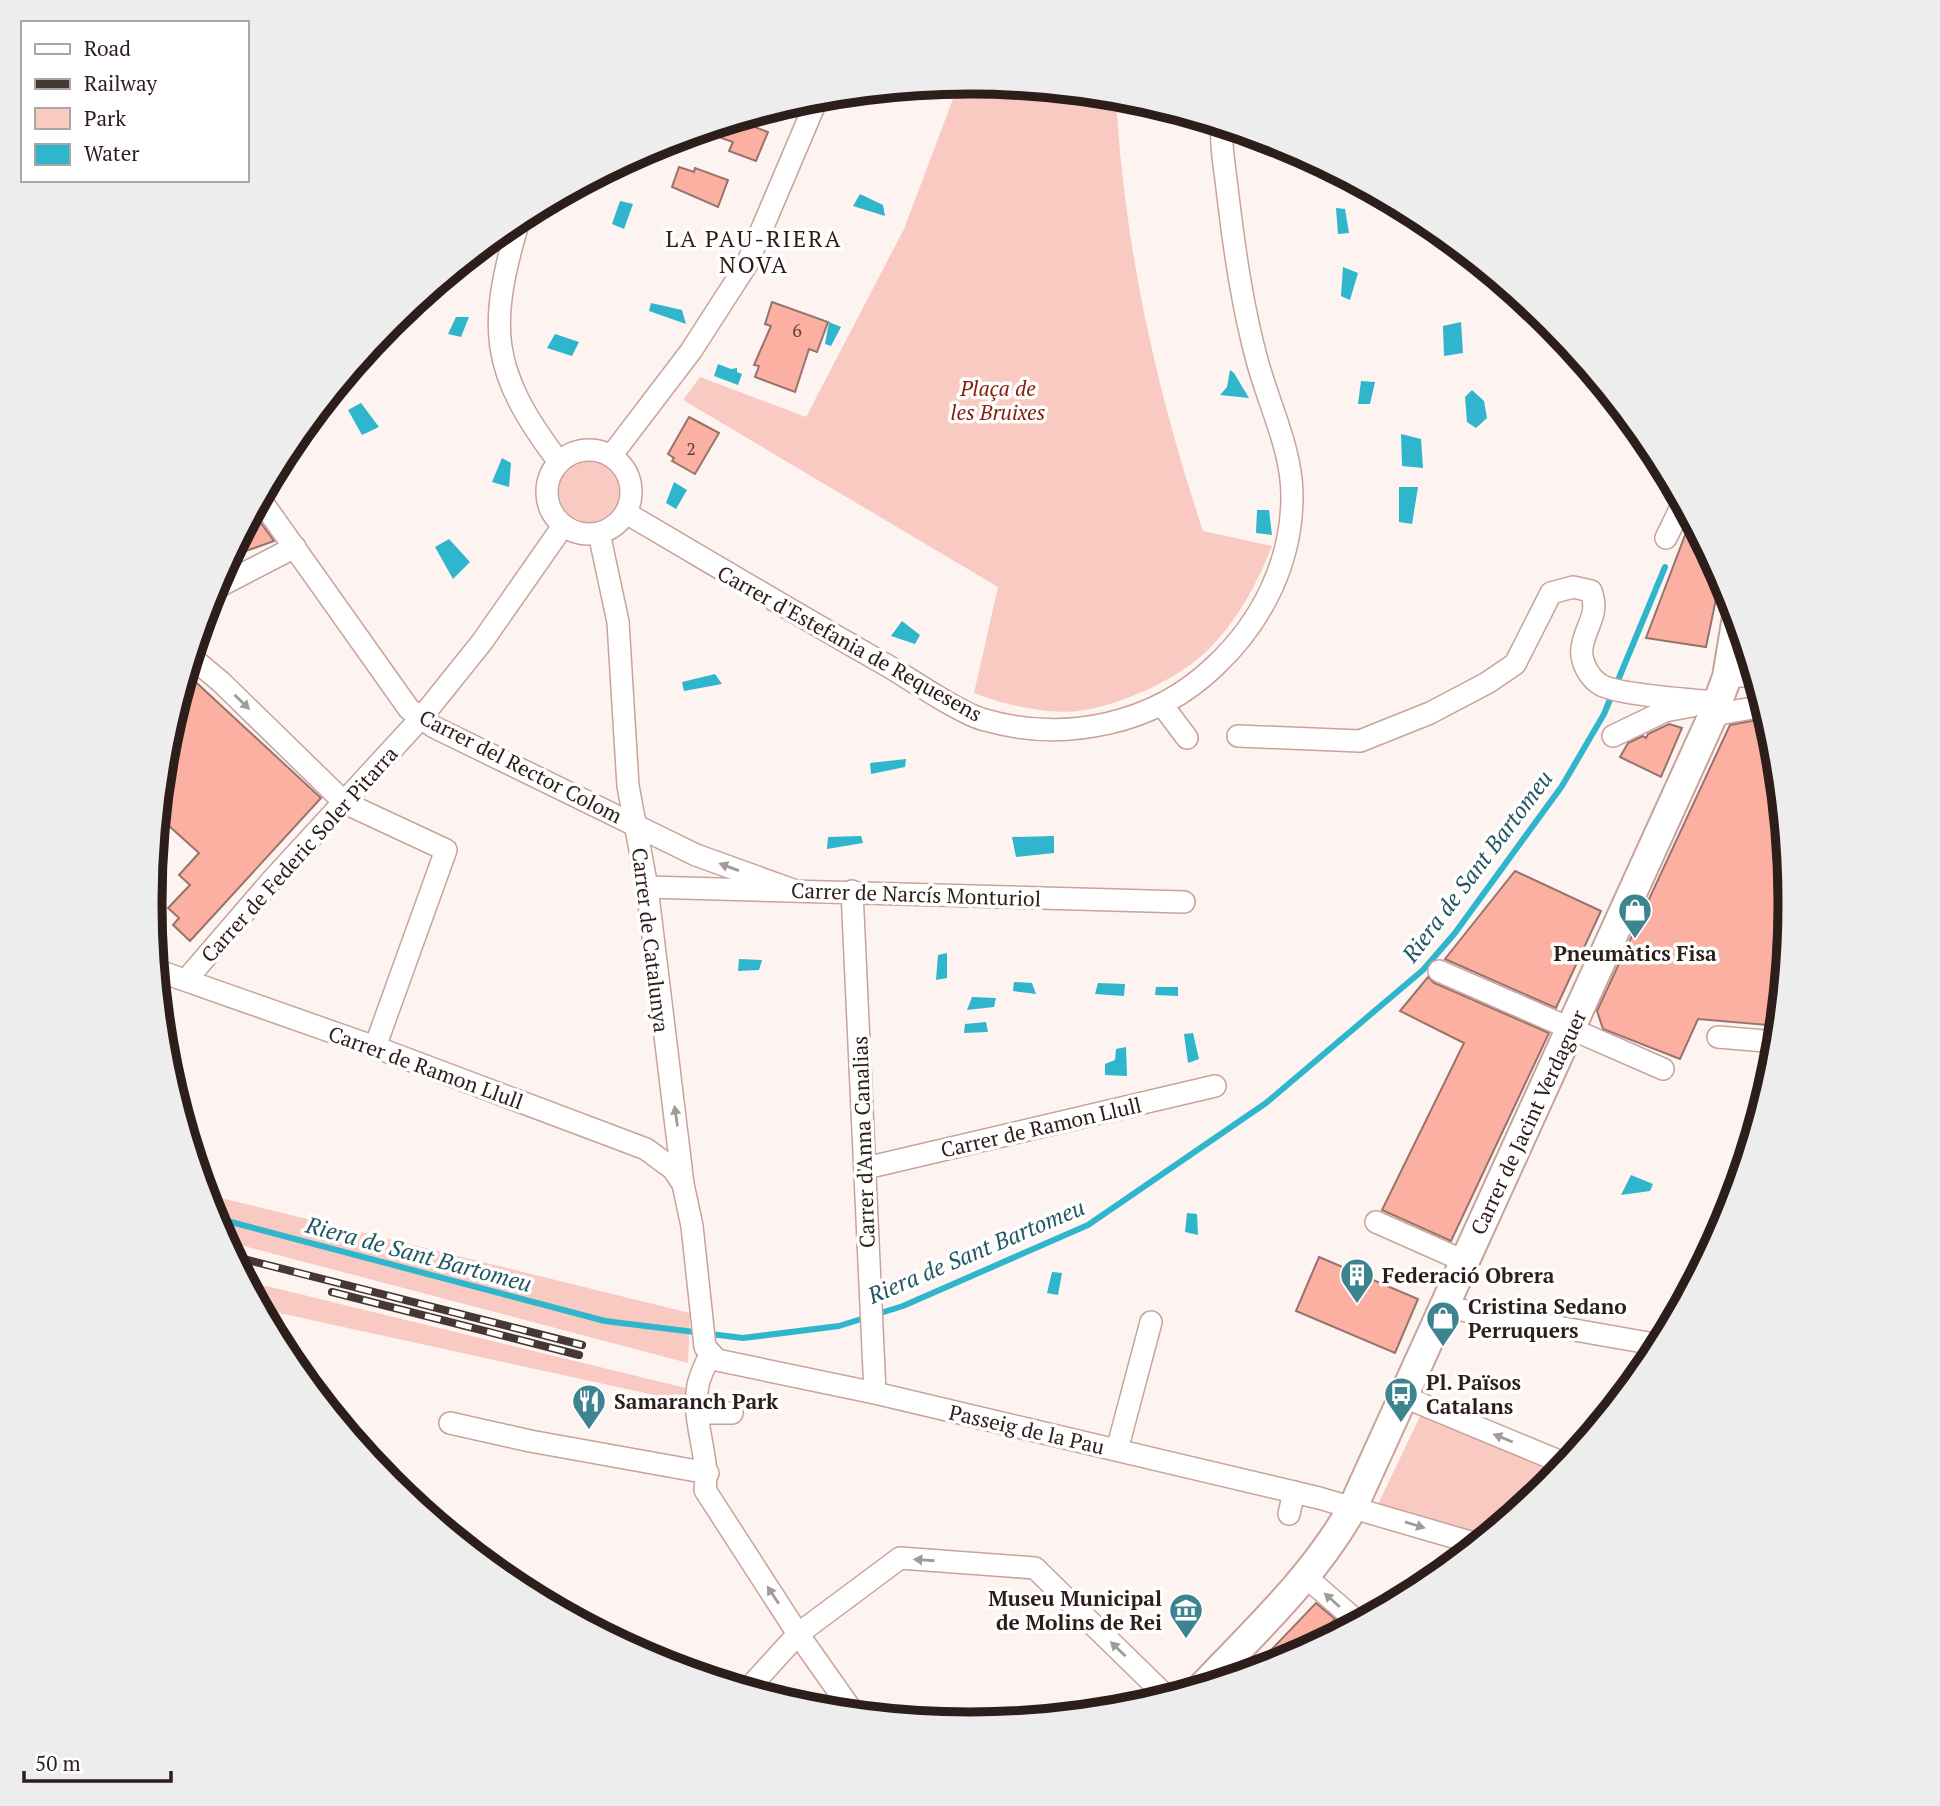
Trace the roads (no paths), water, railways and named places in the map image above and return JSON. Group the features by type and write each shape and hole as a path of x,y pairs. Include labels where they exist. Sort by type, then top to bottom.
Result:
{"main road":[{"name":"Carrer de Jacint Verdaguer","path":"1215,1673 1306,1577 1331,1546 1353,1507 1728,692 1734,639"}],"street":[{"path":"611,456 691,351 747,264 813,110"},
{"name":"Carrer d'Estefania de Requesens","path":"626,513 984,720 1062,731 1130,718 1163,706 1197,684 1239,643 1268,598 1286,549 1292,495 1283,440 1258,365 1240,289 1223,135"},
{"path":"514,236 504,268 498,332 508,383 523,414 559,462"},
{"path":"584,450 599,451 611,456 628,475 630,500 626,513 619,522 599,533 587,534 563,526 555,517 547,493 548,480 559,462 584,450"},
{"name":"Carrer del Rector Colom","path":"266,507 409,709 421,718 696,855 793,890"},
{"path":"1666,538 1679,515"},
{"name":"Carrer de Federic Soler Pitarra","path":"186,980 273,879 421,718 482,642 563,526"},
{"name":"Carrer de Catalunya","path":"599,533 618,622 628,786 647,887 683,1184 692,1226 707,1350"},
{"path":"229,581 295,547"},
{"path":"1238,736 1360,741 1430,713 1487,683 1515,664 1550,593 1573,587 1591,592 1596,605 1582,649 1587,671 1601,685 1674,698 1728,692 1753,702"},
{"path":"198,663 345,803 446,850 375,1047"},
{"path":"1613,736 1665,711 1728,692"},
{"path":"1163,706 1187,738"},
{"name":"Carrer de Narcís Monturiol","path":"647,887 1184,902"},
{"name":"Carrer d'Anna Canalias","path":"852,891 874,1393"},
{"path":"1439,971 1663,1069"},
{"name":"Carrer de Ramon Llull","path":"165,973 375,1047 646,1149 673,1169 683,1184"},
{"path":"1718,1037 1766,1041"},
{"name":"Carrer de Ramon Llull","path":"866,1168 1215,1086"},
{"path":"1376,1222 1464,1261"},
{"path":"1444,1307 1648,1343"},
{"path":"1123,1452 1151,1322"},
{"path":"707,1350 698,1385 697,1413 708,1473 705,1490 798,1634 846,1702"},
{"name":"Passeig de la Pau","path":"707,1350 717,1360 874,1393 1294,1492 1466,1541"},
{"path":"1123,1452 1154,1363"},
{"path":"1402,1396 1556,1460"},
{"path":"697,1413 732,1413"},
{"path":"450,1423 530,1441 708,1473"},
{"path":"1289,1514 1294,1492"},
{"path":"754,1682 798,1634 900,1558 1035,1568 1159,1689"},
{"path":"1306,1577 1351,1616"}],"water":[{"path":"860,194 883,205 885,216 853,206"},
{"path":"620,201 633,204 624,229 612,224"},
{"path":"1336,208 1345,209 1349,233 1338,234"},
{"path":"1343,267 1358,273 1350,300 1341,296"},
{"path":"651,303 682,310 686,324 649,311"},
{"path":"456,317 469,317 461,337 448,334"},
{"path":"829,322 841,327 831,346 825,344"},
{"path":"1461,322 1463,353 1444,356 1443,326"},
{"path":"555,334 579,342 572,356 547,348"},
{"path":"718,364 731,369 737,368 737,372 742,374 738,385 714,376"},
{"path":"1230,370 1249,398 1220,395 1227,387"},
{"path":"1361,381 1375,382 1370,404 1358,404"},
{"path":"1472,390 1484,401 1487,418 1476,428 1467,422 1465,397"},
{"path":"361,403 379,427 362,435 348,410"},
{"path":"1401,434 1421,439 1423,468 1402,466"},
{"path":"502,458 511,463 509,487 492,482"},
{"path":"674,482 687,490 676,509 666,503"},
{"path":"1399,487 1418,487 1412,524 1399,522"},
{"path":"1257,510 1269,510 1272,535 1256,533"},
{"path":"449,539 470,562 453,579 435,547"},
{"path":"902,621 920,635 915,644 891,636"},
{"path":"715,674 722,684 684,691 682,682"},
{"path":"906,759 905,767 871,774 870,763"},
{"path":"861,836 863,843 827,849 828,837"},
{"path":"1054,836 1054,853 1016,857 1012,837"},
{"path":"947,953 947,978 936,980 938,955"},
{"path":"739,959 762,960 759,970 738,971"},
{"path":"1014,982 1032,983 1036,994 1013,991"},
{"path":"1098,983 1125,984 1124,996 1095,994"},
{"path":"1156,987 1178,987 1178,996 1155,995"},
{"path":"972,997 996,998 994,1007 967,1010"},
{"path":"986,1022 988,1032 964,1033 965,1024"},
{"path":"1193,1033 1199,1059 1188,1063 1184,1034"},
{"path":"1126,1047 1127,1076 1105,1075 1105,1064 1115,1060 1116,1049"},
{"path":"1631,1175 1653,1184 1650,1191 1621,1195"},
{"path":"1187,1213 1197,1214 1198,1235 1185,1232"},
{"path":"1052,1272 1062,1273 1058,1295 1047,1293"}],"waterway":[{"name":"Riera de Sant Bartomeu","path":"227,1221 605,1321 743,1338 839,1326 903,1306 1088,1225 1266,1103 1423,970 1455,933 1562,786 1604,714 1665,567"}],"railway":[{"path":"244,1259 582,1345"},
{"path":"332,1292 579,1355"}],"place":[{"name":"Pneumàtics Fisa","path":"1635,940"},
{"name":"Federació Obrera","path":"1357,1305"},
{"name":"Cristina Sedano Perruquers","path":"1443,1348"},
{"name":"Pl. Països Catalans","path":"1401,1424"},
{"name":"Samaranch Park","path":"589,1431"},
{"name":"Museu Municipal de Molins de Rei","path":"1186,1640"}],"district":[{"name":"LA PAU-RIERA NOVA","path":"754,251"}],"park label":[{"name":"Plaça de les Bruixes","path":"998,400"}]}
